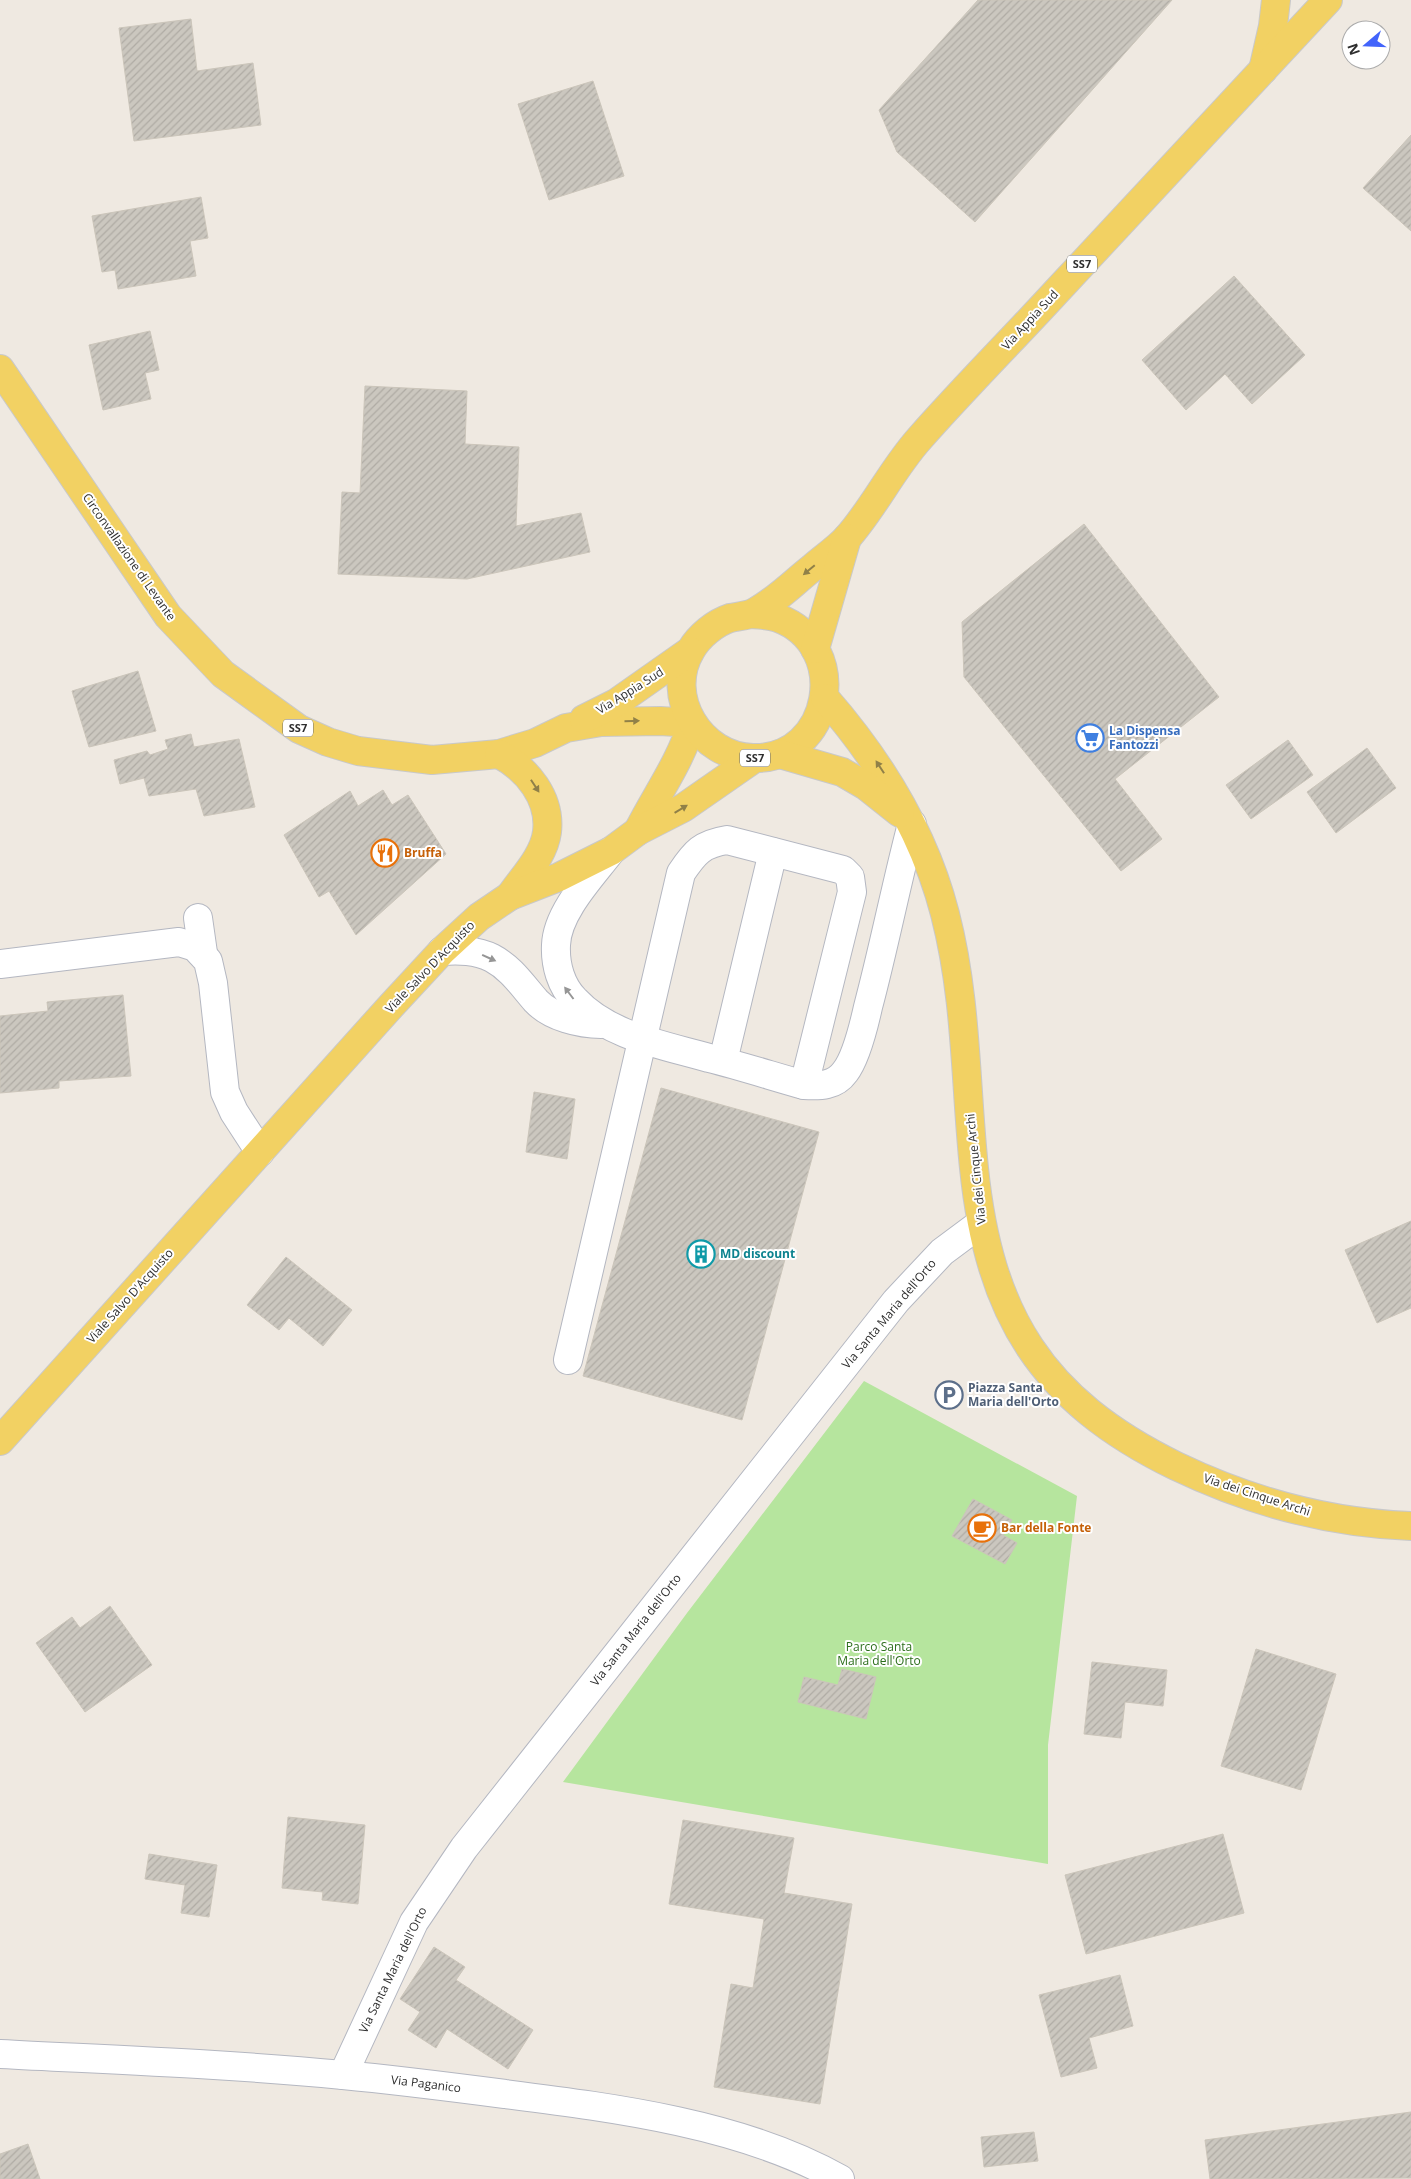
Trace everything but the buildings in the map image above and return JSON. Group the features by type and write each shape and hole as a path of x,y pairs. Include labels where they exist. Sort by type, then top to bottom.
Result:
{"main road":[{"path":"1263,70 1273,26 1276,0"},
{"name":"Via Appia Sud","path":"752,614 776,599 846,538 917,441 1328,0"},
{"name":"Circonvallazione di Levante","path":"0,368 168,616 223,674 298,729 335,744 396,757 432,760 499,754 535,742 566,728 611,722 660,721 692,723"},
{"name":"SS7","path":"815,649 846,538"},
{"name":"SS7","path":"752,614 777,618 799,630 815,649 824,672 825,698 817,721 801,741 767,756 730,755 708,742 692,723 683,700 682,675 690,651 706,632 728,618 752,614"},
{"name":"Via Appia Sud","path":"566,728 616,703 690,651"},
{"name":"Via dei Cinque Archi","path":"825,698 880,766 912,824 928,858 946,915 958,978 965,1031 973,1164 982,1222 997,1281 1028,1345 1049,1374 1071,1398 1112,1430 1146,1451 1184,1470 1214,1483 1281,1506 1340,1519 1411,1526"},
{"path":"638,832 679,758 692,723"},
{"path":"499,754 516,763 539,791 545,809 547,832 537,859 510,896"},
{"path":"767,756 842,772 866,786 912,824"},
{"name":"Viale Salvo D'Acquisto","path":"0,1441 442,951 479,917 510,896 559,877 611,851 638,832 683,808 767,756"}],"street":[{"path":"611,851 576,896 561,923 556,944 557,965 563,985 576,1001 606,1024 643,1039 804,1085 827,1086 845,1072 860,1039 912,824"},
{"path":"568,1360 681,873 695,853 712,842 727,840 843,870 850,876 852,892 804,1085"},
{"path":"723,1061 773,852"},
{"path":"198,918 203,954"},
{"path":"0,964 179,942 188,944 203,954 208,961 214,983 225,1092 234,1112 260,1152"},
{"path":"442,951 466,950 490,957 508,969 537,1003 556,1014 585,1024 606,1024"},
{"name":"Via Santa Maria dell'Orto","path":"343,2075 407,1936 434,1889 464,1848 896,1301 942,1252 982,1222"},
{"name":"Via Paganico","path":"0,2054 343,2075 616,2109 750,2141 789,2154 840,2179"}],"green space":[{"name":"Parco Santa Maria dell'Orto","path":"864,1381 1077,1496 1048,1745 1048,1864 563,1782 687,1613"}],"place":[{"name":"La Dispensa Fantozzi","path":"1090,738"},
{"name":"Bruffa","path":"385,853"},
{"name":"MD discount","path":"701,1254"},
{"name":"Piazza Santa Maria dell'Orto","path":"949,1395"},
{"name":"Bar della Fonte","path":"982,1528"}]}
